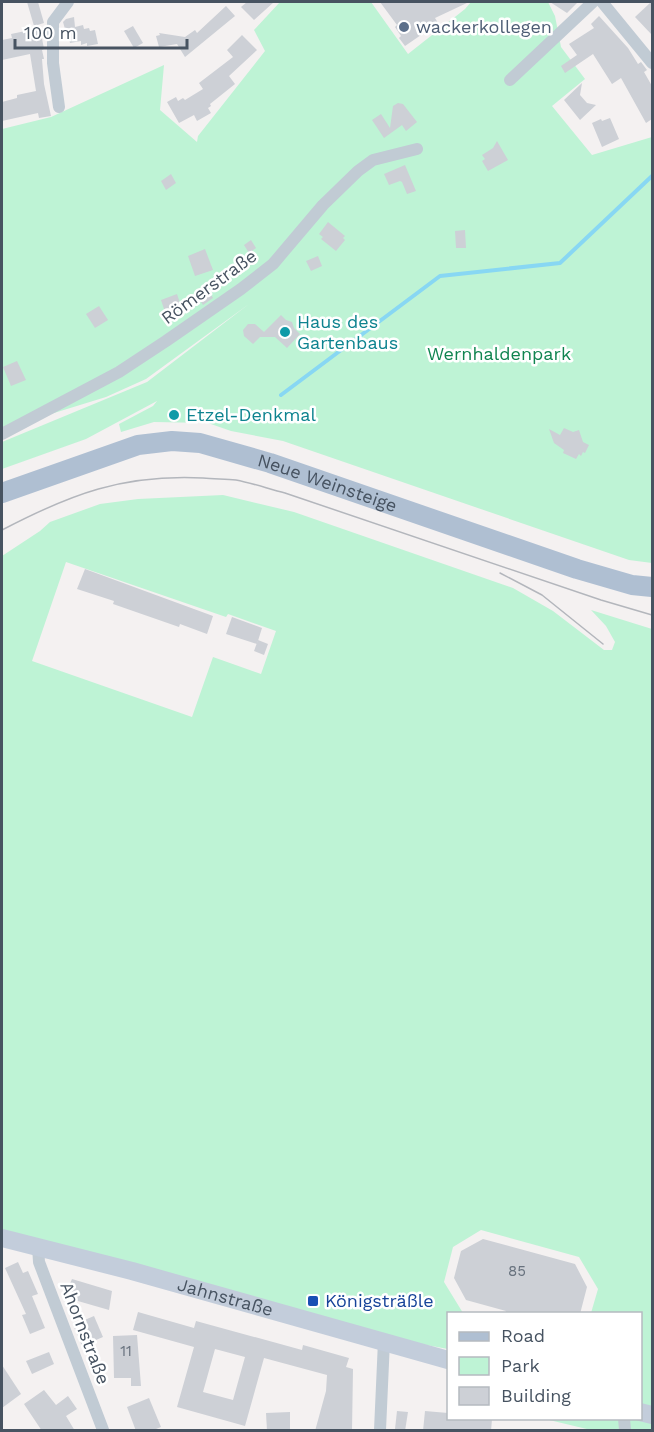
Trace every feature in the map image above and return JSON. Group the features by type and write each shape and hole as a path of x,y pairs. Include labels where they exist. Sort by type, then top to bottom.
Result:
{"main road":[{"name":"Neue Weinsteige","path":"2,493 138,445 172,441 200,443 270,463 436,522 599,576 632,585 652,586"},
{"name":"Jahnstraße","path":"2,1238 447,1360"}],"street":[{"path":"58,107 53,63 53,22 68,2"},
{"path":"510,80 593,2"},
{"path":"602,2 652,63"},
{"name":"Römerstraße","path":"2,434 118,372 242,289 273,264 323,206 358,171 373,160 417,149"},
{"name":"Ahornstraße","path":"38,1246 39,1262 103,1431"},
{"path":"380,1431 384,1341"}],"green space":[{"name":"Wernhaldenpark","path":"280,2 371,2 408,54 471,2 548,2 555,16 561,47 585,79 552,106 592,155 652,137 652,563 629,560 283,441 231,431 208,423 154,422 121,432 119,424 153,406 157,401 86,439 2,469 2,442 147,382 249,304 146,379 106,397 2,429 2,129 51,117 164,65 160,110 197,142 198,136 265,51 254,30"},
{"path":"223,495 294,512 513,588 553,611 604,650 612,650 615,642 606,626 591,610 652,629 652,1430 591,1430 549,1420 642,1420 642,1312 591,1312 598,1289 579,1257 481,1230 453,1247 444,1282 462,1312 447,1312 447,1349 378,1336 2,1230 2,556 50,522 100,504 138,499","holes":["66,562 226,617 228,614 276,631 261,674 213,657 192,717 32,661"]}],"building":[{"path":"27,2 38,2 44,23 34,26"},
{"path":"247,2 274,2 254,20 241,7"},
{"path":"380,2 469,2 435,18 438,23 419,33 421,35 405,46 399,38 401,36 395,27 397,25"},
{"path":"550,2 578,2 567,13"},
{"path":"652,2 652,35 635,17"},
{"path":"226,6 235,16 185,57 177,44 159,47 156,36 160,35 159,33 185,37 195,30 197,33"},
{"path":"599,16 628,48 638,64 641,62 647,70 644,72 652,86 652,119 646,123 621,78 612,84 593,54 565,73 561,66 577,55 569,44 594,28 591,24"},
{"path":"74,17 75,27 65,29 63,22"},
{"path":"83,25 84,29 95,30 98,44 81,45 81,41 70,43 67,29"},
{"path":"133,26 143,43 134,48 124,31"},
{"path":"40,28 44,49 42,50 44,59 42,59 44,84 51,116 39,118 38,113 2,121 2,102 17,98 17,95 36,91 30,54 2,60 2,40 12,38 11,34"},
{"path":"242,35 257,50 229,76 235,84 210,104 208,108 211,113 197,121 194,115 179,123 167,102 176,97 178,101 183,98 185,100 203,89 199,83 233,57 227,50"},
{"path":"582,83 580,95 587,103 596,105 580,120 564,100"},
{"path":"398,103 403,104 417,122 406,131 402,125 384,138 372,120 381,114 390,128 393,106"},
{"path":"610,118 619,139 602,147 592,123"},
{"path":"497,141 508,160 488,171 482,161 485,159 482,155 493,148"},
{"path":"405,165 416,191 407,194 402,182 389,185 384,174"},
{"path":"171,174 176,183 166,190 161,181"},
{"path":"328,222 345,236 343,238 345,240 336,251 321,239 323,237 319,234"},
{"path":"465,230 466,248 456,248 455,231"},
{"path":"251,240 256,248 249,253 244,245"},
{"path":"205,249 213,270 195,276 188,256"},
{"path":"318,256 322,266 311,271 306,261"},
{"path":"208,290 213,298 203,305 198,297"},
{"path":"177,294 182,309 166,315 161,300"},
{"path":"99,306 108,320 95,328 86,314"},
{"name":"Haus des Gartenbaus","path":"281,315 292,322 300,334 287,348 275,337 260,337 253,344 244,336 243,330 248,324 255,324 264,332"},
{"path":"17,361 26,380 11,386 3,367"},
{"path":"564,428 573,432 579,430 583,442 589,445 585,453 583,452 581,456 579,454 576,459 563,453 564,450 554,443 549,429 560,435"},
{"path":"85,569 213,616 207,634 180,624 179,627 77,589"},
{"path":"232,617 262,628 257,644 226,634"},
{"path":"258,640 268,644 264,655 254,651"},
{"path":"483,1239 575,1264 587,1287 581,1312 506,1312 466,1300 454,1278 461,1251"},
{"path":"18,1262 23,1273 28,1271 38,1294 32,1296 45,1328 30,1334 22,1315 26,1314 5,1268"},
{"path":"72,1279 112,1291 109,1310 64,1297"},
{"path":"138,1312 194,1328 196,1321 302,1350 303,1345 349,1358 346,1367 353,1369 352,1431 315,1431 326,1391 327,1375 264,1358 245,1426 177,1407 194,1347 133,1330","holes":["215,1349 245,1357 233,1400 203,1392"]},
{"path":"94,1316 103,1337 82,1346 73,1325"},
{"path":"137,1335 141,1386 131,1386 131,1378 114,1378 113,1336"},
{"path":"49,1352 54,1364 32,1374 26,1361"},
{"path":"2,1365 21,1394 2,1408"},
{"path":"44,1390 56,1405 68,1396 77,1409 66,1416 75,1431 42,1431 24,1404"},
{"path":"149,1398 161,1427 151,1431 136,1431 127,1407"},
{"path":"397,1411 408,1412 405,1431 395,1429"},
{"path":"425,1411 447,1413 447,1420 492,1420 491,1431 423,1431"},
{"path":"290,1412 290,1431 267,1431 266,1413"}],"waterway":[{"path":"281,395 440,276 560,263 652,176"}],"tram line":[{"path":"2,530 51,506 122,483 174,478 236,480 285,493 601,600 652,615"},
{"path":"500,573 542,595 603,644"}],"place":[{"name":"wackerkollegen","path":"404,27"},
{"name":"Haus des Gartenbaus","path":"285,332"},
{"name":"Etzel-Denkmal","path":"174,415"},
{"name":"Königsträßle","path":"313,1301"}]}
